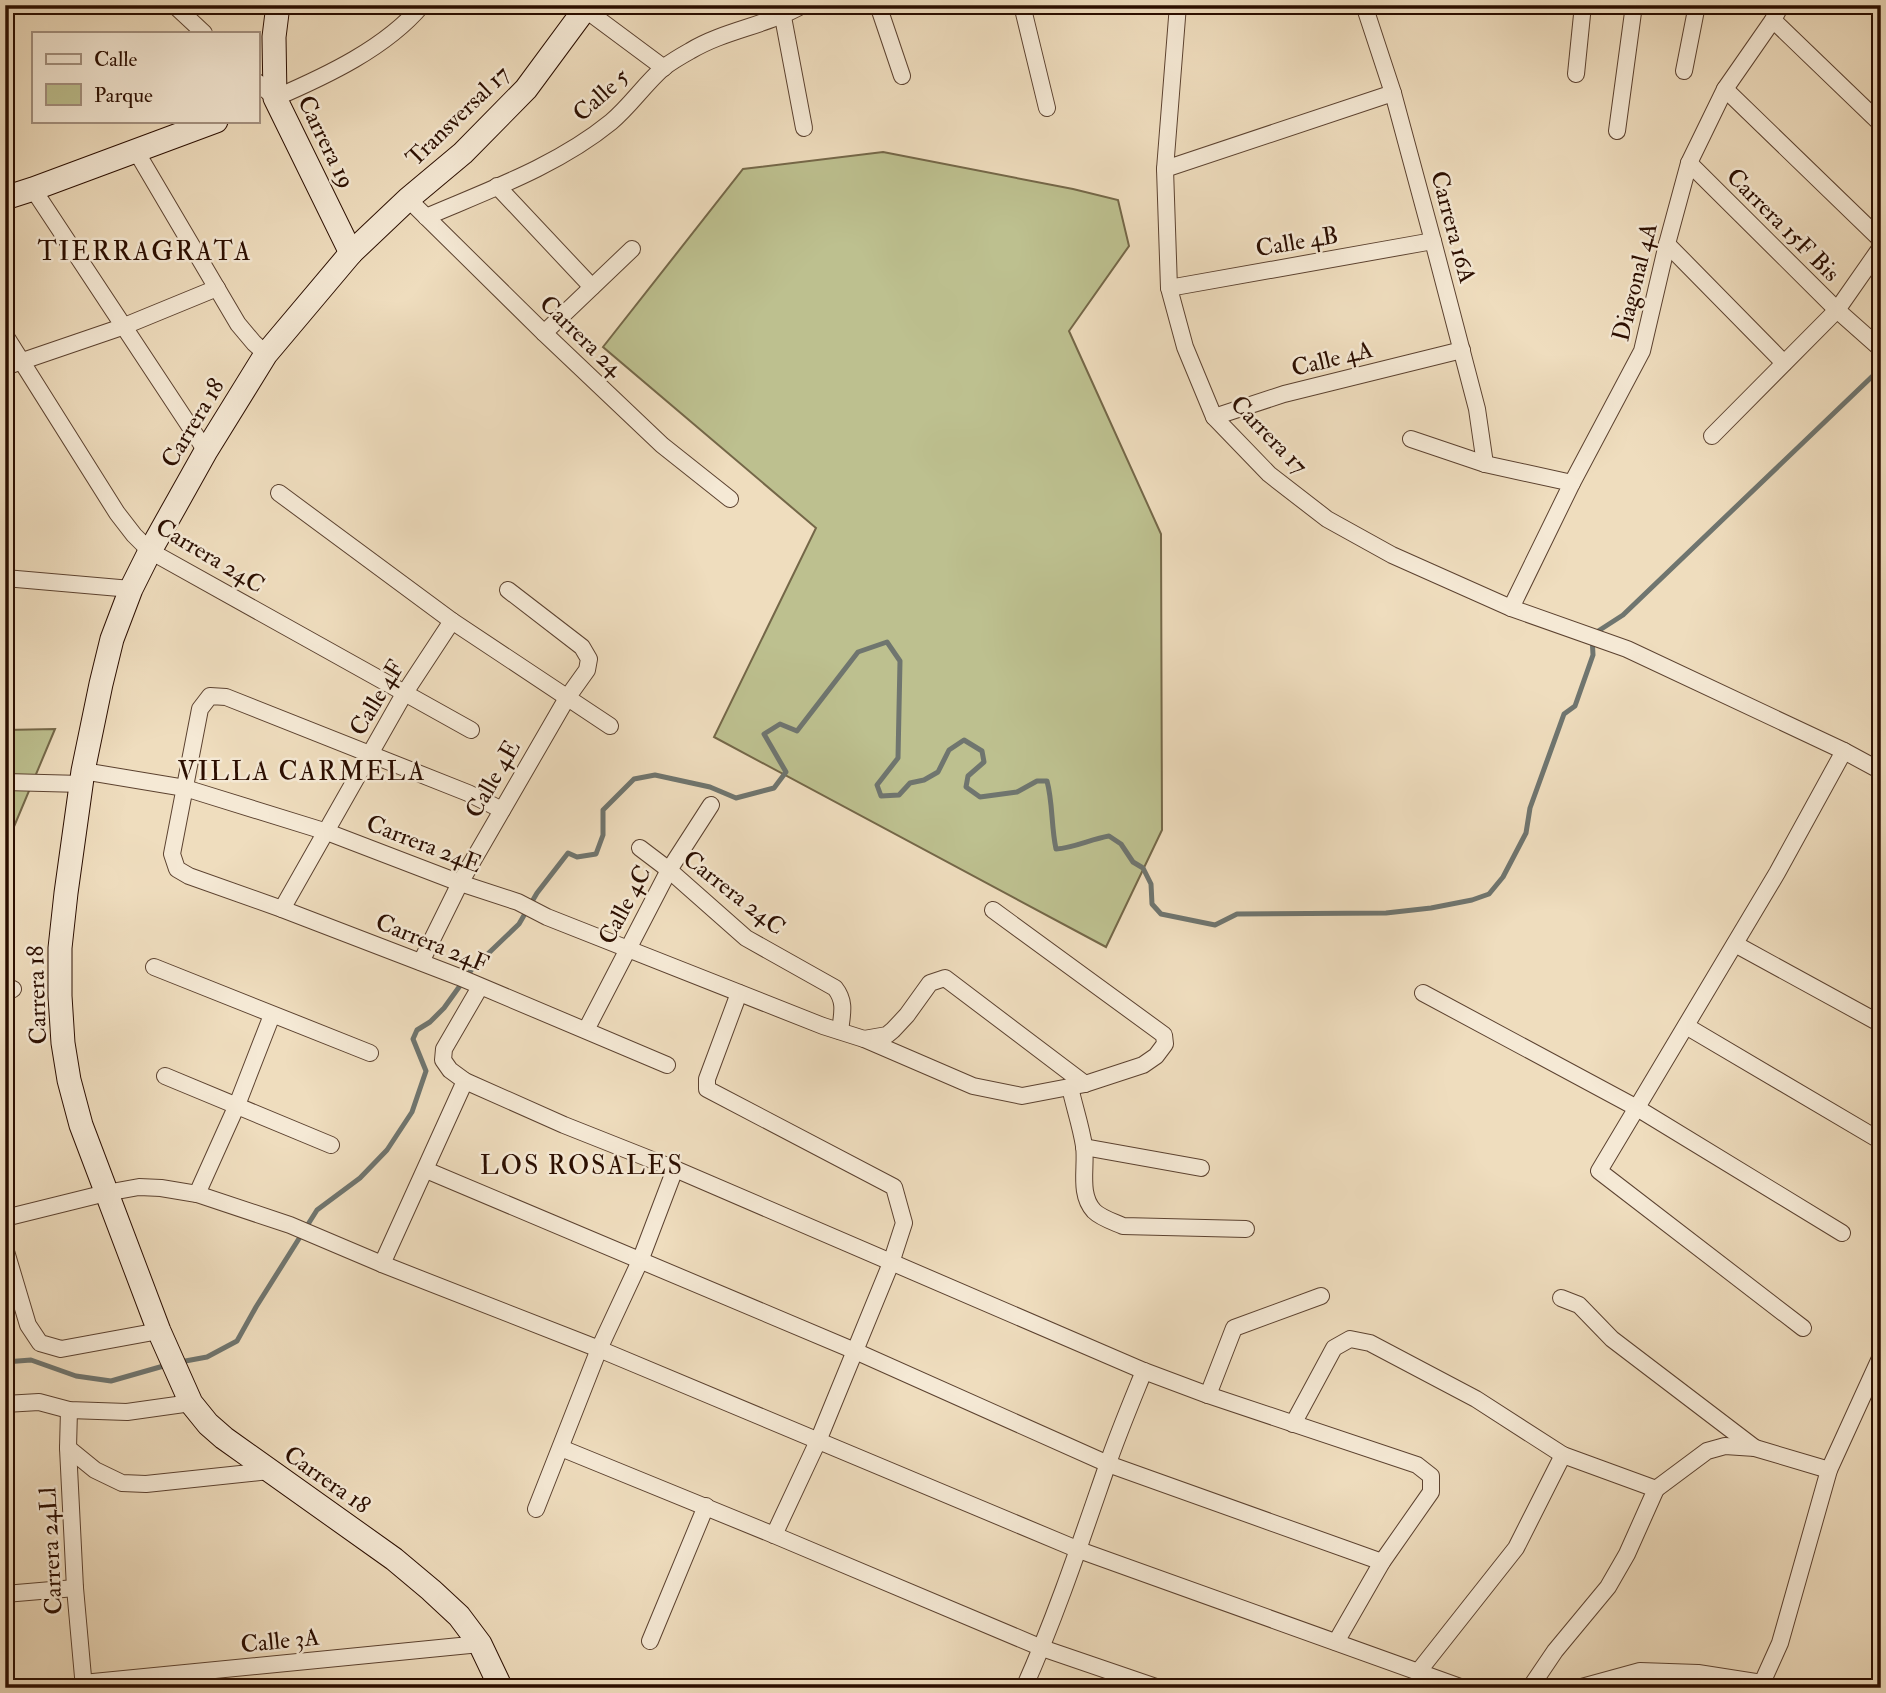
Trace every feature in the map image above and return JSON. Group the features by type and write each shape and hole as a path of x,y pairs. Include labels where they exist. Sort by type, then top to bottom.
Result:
{"street":[{"path":"174,5 204,32"},
{"path":"266,102 278,5"},
{"name":"Carrera 19","path":"351,253 266,102 313,82 349,62 385,39 422,5"},
{"name":"Calle 5","path":"426,217 541,167 580,144 612,121 664,68 691,50 713,39 783,17 803,5"},
{"path":"878,5 902,76"},
{"path":"1022,5 1047,108"},
{"name":"Carrera 17","path":"1178,5 1165,169 1169,288 1185,347 1214,417 1269,474 1327,519 1392,555 1511,608 1626,649 1881,771"},
{"name":"Carrera 16A","path":"1364,5 1393,93 1433,240 1477,410 1485,464"},
{"path":"1576,74 1583,5"},
{"path":"1616,131 1634,5"},
{"path":"1684,71 1697,5"},
{"name":"Diagonal 4A","path":"1511,608 1572,483 1643,351 1667,244 1689,163 1725,89 1781,5"},
{"path":"587,8 664,68"},
{"name":"Transversal 17","path":"351,253 408,199 463,153 526,89 587,8"},
{"path":"783,17 804,128"},
{"path":"1773,20 1881,124"},
{"path":"1725,89 1881,240"},
{"path":"1165,169 1393,93"},
{"path":"5,198 213,122"},
{"path":"136,151 239,324 266,354"},
{"name":"Carrera 15F Bis","path":"1689,163 1837,310 1880,346"},
{"path":"497,186 592,287"},
{"path":"33,189 206,451"},
{"name":"Carrera 24","path":"408,199 662,445 730,499"},
{"name":"Calle 4B","path":"1169,288 1433,240"},
{"path":"1667,244 1784,363"},
{"path":"1713,436 1837,310 1881,247"},
{"path":"544,333 632,248"},
{"name":"Carrera 18","path":"351,253 266,354 206,451 131,589 109,650 83,778 60,948 63,1044 81,1125 176,1373 191,1404 224,1438 394,1559 431,1590 459,1616 480,1644 501,1688"},
{"path":"5,367 122,327 217,288"},
{"name":"Carrera 24C","path":"5,335 117,513 150,551 471,730"},
{"name":"Calle 4A","path":"1214,417 1284,394 1462,351"},
{"path":"1411,439 1485,464 1572,483"},
{"path":"279,493 452,621 610,726"},
{"path":"5,578 131,589"},
{"name":"Calle 4E","path":"421,962 460,883 567,698 587,670 589,659 582,647 508,590"},
{"name":"Calle 4F","path":"282,909 404,694 452,621"},
{"path":"185,788 200,709 210,696 226,697 468,793 502,810"},
{"path":"1803,1328 1600,1171 1777,873 1844,751"},
{"name":"Carrera 24E","path":"5,782 83,778 185,788 327,832 460,883 518,902 547,917 739,993"},
{"name":"Carrera 24F","path":"185,788 172,855 177,869 189,876 459,977 667,1065"},
{"name":"Calle 4C","path":"586,1030 669,870 711,805"},
{"name":"Carrera 24C","path":"640,848 746,938 835,988 844,1004 840,1031"},
{"path":"774,1535 818,1441 891,1263 904,1223 894,1187 708,1089 707,1079 739,993 864,1039 974,1086 1022,1096 1077,1085 1143,1065 1156,1056 1165,1044 1164,1035 993,910"},
{"path":"1735,944 1881,1024"},
{"path":"154,967 370,1053"},
{"path":"864,1039 887,1035 907,1015 930,983 945,978 1077,1085 1084,1147 1084,1184 1087,1199 1094,1210 1123,1226 1246,1229"},
{"path":"477,985 444,1049 443,1060 450,1070 465,1081 1144,1371 1417,1465 1431,1476 1431,1492 1382,1562 1336,1642"},
{"path":"1423,993 1637,1108 1842,1233"},
{"path":"197,1194 237,1105 272,1015"},
{"path":"1686,1026 1881,1140"},
{"path":"165,1076 331,1145"},
{"path":"382,1264 465,1081"},
{"path":"1084,1147 1201,1168"},
{"path":"426,1170 855,1351 1108,1464 1382,1562"},
{"path":"536,1509 599,1349 640,1261 675,1170"},
{"path":"5,1218 139,1187 197,1194 319,1237 599,1349 1079,1550 1463,1688"},
{"path":"5,1248 28,1325 40,1343 61,1349 162,1337"},
{"path":"1208,1395 1234,1328 1321,1296"},
{"path":"1561,1298 1579,1305 1612,1339 1755,1448"},
{"path":"1293,1424 1334,1348 1350,1339 1370,1343 1476,1399 1563,1455 1656,1489"},
{"path":"1578,1688 1640,1671 1698,1673 1765,1685 1780,1643 1829,1470 1881,1356"},
{"path":"1024,1688 1042,1648 1144,1371"},
{"path":"5,1404 39,1402 69,1410 127,1412 191,1404"},
{"name":"Carrera 24Ll","path":"69,1410 68,1448 75,1588 84,1685"},
{"path":"1530,1688 1555,1651 1608,1587 1627,1554 1656,1489 1707,1451 1725,1446 1755,1448 1829,1470"},
{"path":"68,1448 95,1470 122,1483 269,1471"},
{"path":"561,1448 706,1506 1042,1648 1159,1688"},
{"path":"1418,1672 1516,1548 1563,1455"},
{"path":"650,1641 706,1506"},
{"path":"5,1594 75,1588"},
{"name":"Calle 3A","path":"84,1685 480,1644"}],"green space":[{"path":"883,152 1118,200 1129,246 1069,331 1161,534 1162,830 1106,947 714,737 816,528 603,347 743,169"},
{"path":"55,729 5,848 5,730"}],"waterway":[{"path":"180,1362 207,1357 237,1341 317,1210 360,1178 387,1150 412,1112 426,1071 413,1039 417,1030 444,1008 472,969 519,924 537,893 568,853 577,857 596,854 603,835 603,810 634,779 655,775 710,787 736,798 774,788 786,772 764,734 780,724 797,731 858,652 887,642 900,661 898,758 877,785 881,796 899,795 910,783 924,780 938,772 949,750 964,740 982,751 984,762 968,776 966,787 980,797 1017,792 1037,781 1047,781 1056,849 1109,836 1121,844 1133,862 1143,868 1151,884 1152,904 1161,914 1215,925 1237,914 1386,913 1472,900 1489,894 1503,877 1526,833 1530,808 1564,714 1575,706 1593,655 1592,635 1623,615 1881,368"},
{"path":"5,1362 31,1360 76,1376 111,1381 167,1365"}],"district":[{"name":"TIERRAGRATA","path":"145,252"},
{"name":"VILLA CARMELA","path":"302,772"},
{"name":"LOS ROSALES","path":"582,1166"}]}
